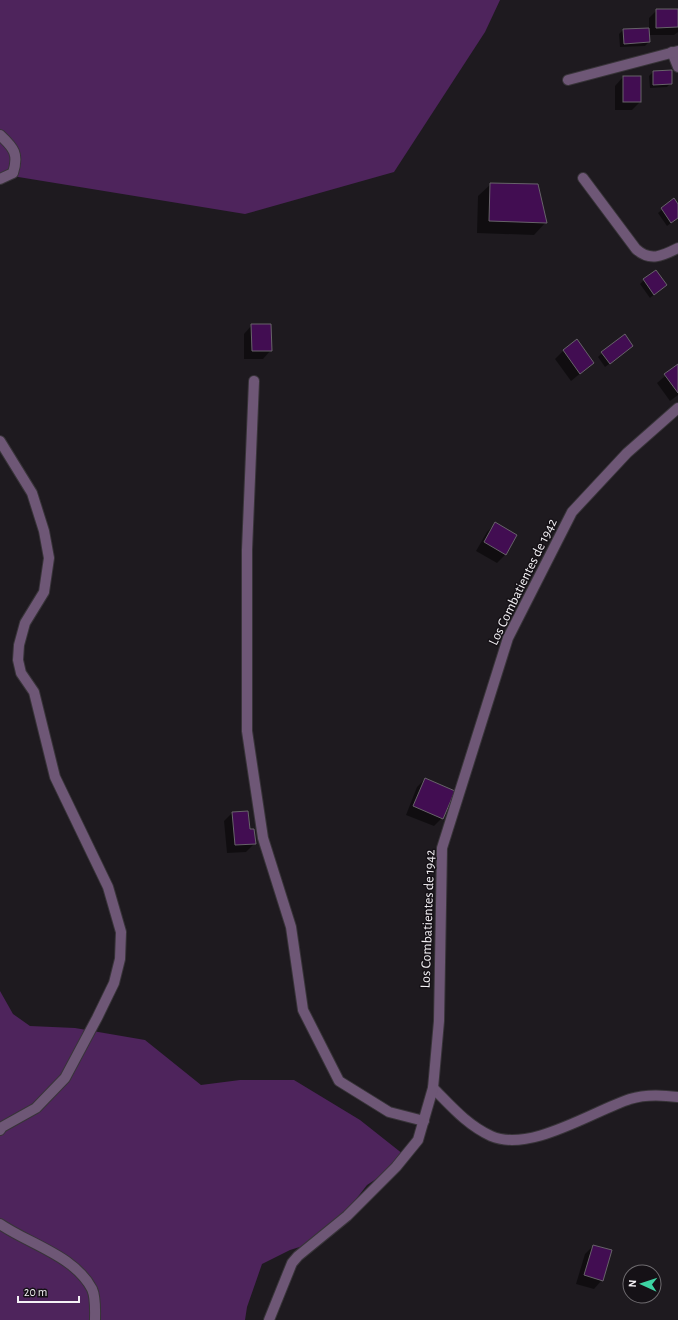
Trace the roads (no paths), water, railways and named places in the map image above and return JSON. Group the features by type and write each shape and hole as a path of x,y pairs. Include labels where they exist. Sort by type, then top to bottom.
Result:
{"street":[{"path":"568,80 675,52 678,68"},
{"path":"0,136 12,147 16,162 13,173 0,179"},
{"path":"583,178 636,249 644,256 655,257 678,248"},
{"path":"254,381 247,550 247,731 263,838 291,927 303,1010 339,1081 389,1112 424,1121"},
{"name":"Los Combatientes de 1942","path":"269,1320 295,1259 347,1216 396,1167 418,1140 433,1088 439,1021 442,848 508,638 572,512 628,453 678,408"},
{"path":"0,440 32,493 44,531 49,558 44,592 25,623 19,645 18,660 22,672 34,692 55,777 108,888 121,932 120,959 114,983 65,1078 36,1108 2,1126 0,1130"},
{"path":"433,1088 468,1122 492,1136 518,1140 555,1130 630,1099 661,1095 678,1097"},
{"path":"0,1224 13,1233 46,1248 82,1275 93,1290 95,1320"}]}
